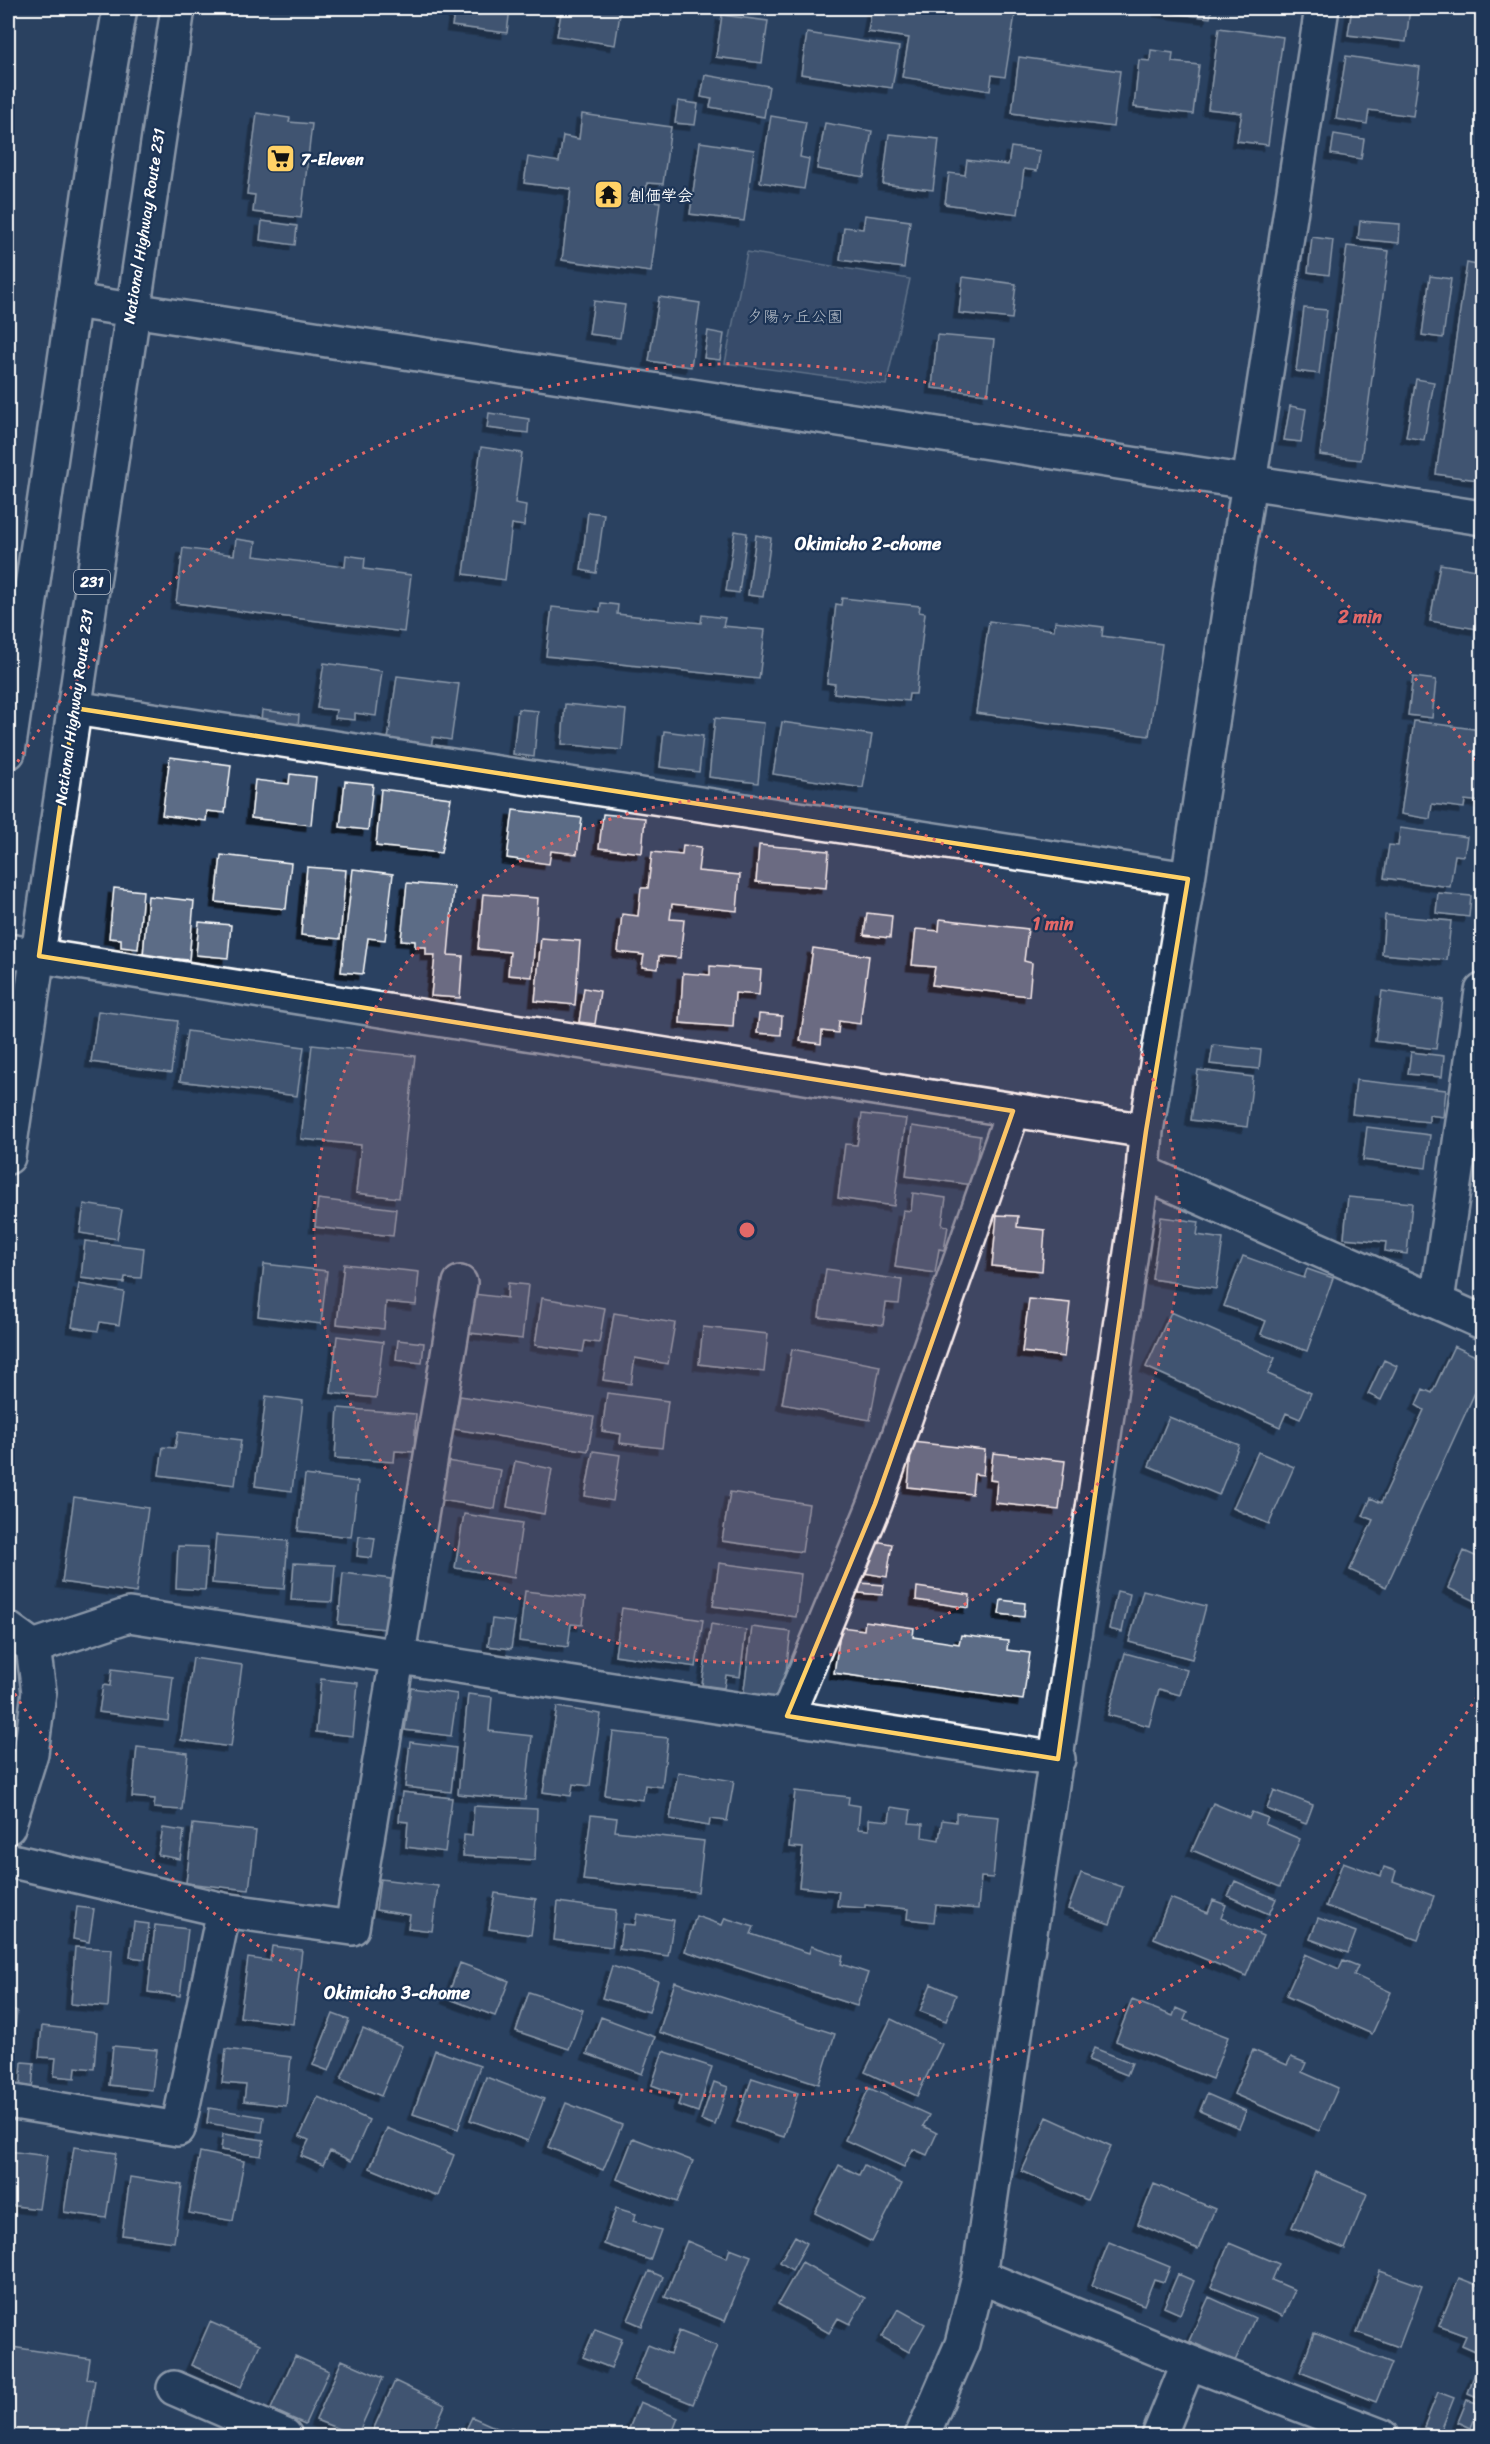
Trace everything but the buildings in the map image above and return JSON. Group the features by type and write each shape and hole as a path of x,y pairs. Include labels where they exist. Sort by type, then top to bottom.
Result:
{"main road":[{"path":"8,752 74,301 120,8"},
{"name":"National Highway Route 231","path":"8,1157 39,957 131,308 178,8"},
{"path":"922,2436 962,2344 980,2276 1058,1759 1143,1172 1146,1131 1188,879 1322,8"},
{"path":"74,301 1482,518"},
{"path":"74,708 1188,879"},
{"path":"8,951 1146,1131"},
{"path":"1437,1301 1482,991"},
{"path":"787,1716 876,1504 1013,1111"},
{"path":"1143,1172 1482,1322"},
{"path":"8,1860 225,1910 352,1928 460,1283"},
{"path":"8,1827 31,1753 39,1692 20,1638 129,1615 399,1655 1058,1759"},
{"path":"8,2101 178,2129 225,1910"},
{"path":"980,2276 1189,2362 1381,2436"},
{"path":"1158,2436 1189,2362"},
{"path":"174,2388 285,2436"}],"highlighted area":[{"path":"74,708 1188,879 1146,1131 1058,1759 787,1716 875,1504 1013,1111 39,956"}],"green space":[{"name":"夕陽ヶ丘公園","path":"747,252 910,279 886,385 725,363"}],"place":[{"name":"7-Eleven","path":"280,159"},
{"name":"創価学会","path":"608,195"}],"district":[{"name":"Okimicho 2-chome","path":"868,544"},
{"name":"Okimicho 3-chome","path":"397,1993"}]}
